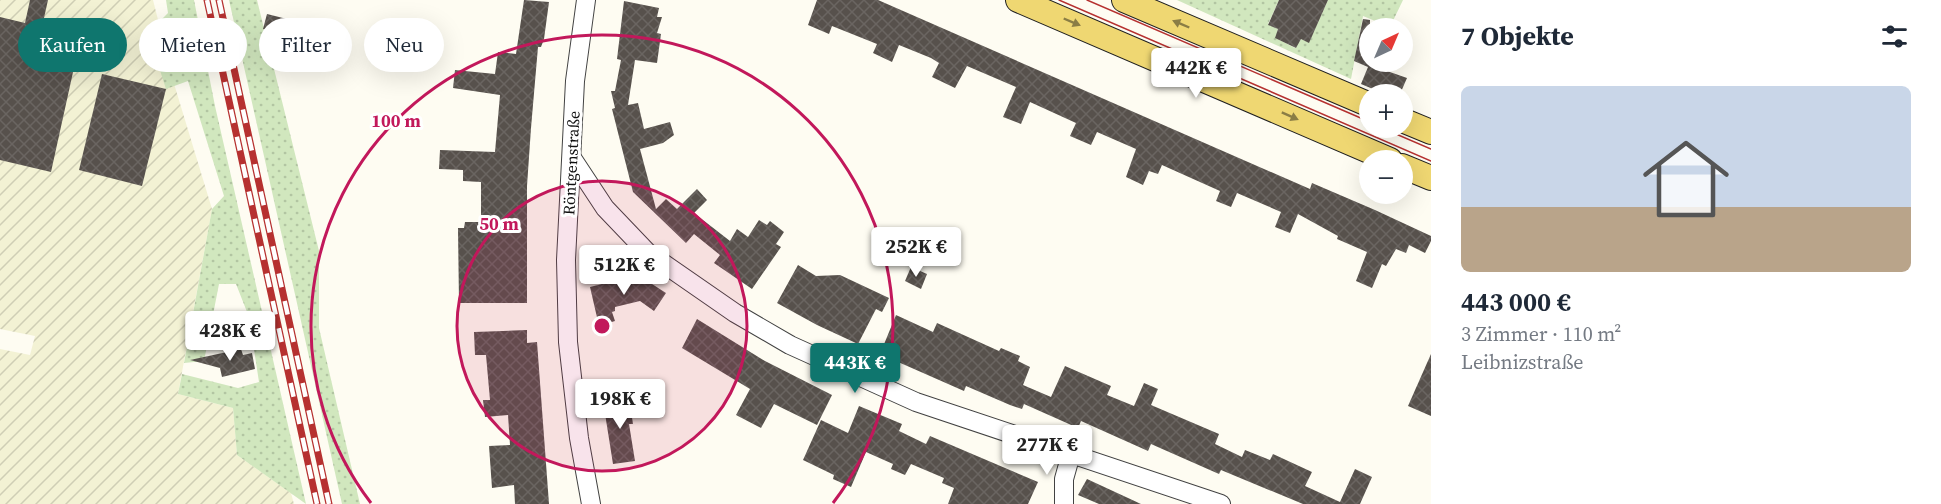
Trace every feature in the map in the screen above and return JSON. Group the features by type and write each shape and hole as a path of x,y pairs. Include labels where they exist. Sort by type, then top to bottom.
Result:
{"main road":[{"path":"1018,0 1367,150"},
{"path":"1124,0 1359,100"},
{"path":"1413,125 1431,132"},
{"path":"1413,171 1431,178"}],"street":[{"name":"Röntgenstraße","path":"586,0 576,81 566,260 568,342 579,438 591,504"},
{"path":"572,158 605,208 647,252 735,313 790,345 916,402 1221,504"},
{"path":"1064,504 1064,479 1071,454"}],"green space":[{"path":"0,0 153,0 158,18 139,18 139,72 171,72 212,209 178,394 233,408 237,455 291,493 294,504 0,504 0,349 30,355 35,336 0,329"},
{"path":"166,0 194,0 198,18 163,18 168,13"},
{"path":"229,0 257,0 261,18 259,18 259,72 275,72 319,251 319,328 360,504 342,504 245,72 247,72 247,18 233,18"},
{"path":"1177,0 1279,0 1268,24 1278,29 1276,38 1295,48 1301,39 1309,42 1328,0 1403,0 1394,18 1363,16 1359,18 1359,37 1351,79"},
{"path":"161,72 208,72 306,504 237,455 233,408 178,394 182,374 238,388 259,382 249,317 236,284 219,284 204,361 184,363 212,209 224,196 188,81 166,89"}],"building":[{"path":"30,0 48,0 44,18 26,18"},
{"path":"524,0 549,2 544,39 541,47 538,47 531,128 527,186 527,303 459,303 458,228 464,228 465,222 481,222 481,182 463,181 463,170 439,169 440,150 495,152 500,95 453,88 455,70 495,74 498,52 516,54"},
{"path":"817,0 878,0 1310,189 1312,183 1375,210 1431,236 1431,241 1425,253 1409,245 1406,253 1396,249 1386,266 1382,264 1372,288 1356,281 1367,252 1337,239 1338,236 1298,214 1290,233 1275,227 1281,212 1237,193 1231,207 1216,201 1220,191 1162,165 1158,174 1149,171 1143,185 1126,177 1136,149 1097,132 1091,145 1070,136 1076,123 1030,102 1021,124 1003,117 1016,87 967,66 955,88 932,77 939,63 931,58 899,45 892,62 873,53 877,44 832,26 829,34 808,25"},
{"path":"1279,0 1328,0 1309,43 1301,39 1296,48 1275,38 1278,29 1268,25"},
{"path":"624,1 659,8 657,17 662,17 657,33 661,34 657,63 635,60 628,105 638,103 644,129 670,122 674,135 663,143 640,149 656,209 666,199 677,209 697,189 707,200 694,213 730,241 737,229 748,237 759,220 767,225 770,221 784,232 776,244 781,247 752,289 714,263 720,255 694,234 686,243 633,192 612,109 615,108 611,91 615,91 621,60 617,59"},
{"path":"267,14 283,18 266,18"},
{"path":"0,17 18,21 18,72 73,72 51,172 0,160"},
{"path":"1359,38 1359,63 1354,61"},
{"path":"1366,72 1390,72 1407,78 1404,84 1361,84"},
{"path":"102,74 166,89 142,186 79,170"},
{"path":"798,265 816,276 840,275 889,298 882,312 876,309 858,344 777,303"},
{"path":"911,267 927,274 921,289 905,281"},
{"path":"638,275 666,293 654,311 640,301 615,307 615,311 612,312 615,321 599,326 590,287"},
{"path":"896,315 933,332 937,323 999,351 1001,348 1020,356 1018,361 1030,367 1023,385 1051,397 1065,366 1111,386 1107,395 1134,406 1144,383 1158,389 1151,405 1219,434 1215,444 1242,457 1245,450 1270,460 1273,454 1312,472 1305,486 1340,502 1355,469 1372,477 1360,504 1303,504 1221,470 1219,474 1151,444 1148,451 1081,421 1078,428 1024,404 1022,409 966,386 964,391 880,354"},
{"path":"697,319 765,361 832,395 817,425 774,404 761,428 736,415 750,389 682,348"},
{"path":"527,330 527,343 537,342 549,504 515,504 514,485 492,488 489,446 510,445 508,415 485,417 483,400 490,400 486,355 475,355 474,332"},
{"path":"241,349 243,355 252,353 255,369 222,377 220,368 190,360"},
{"path":"1431,354 1431,416 1408,406"},
{"path":"629,398 633,424 629,424 635,461 613,464 603,401"},
{"path":"859,406 902,424 899,431 926,444 930,436 1038,482 1028,504 948,504 954,488 942,483 944,478 911,464 905,475 891,469 893,464 866,452 851,487 833,479 834,475 803,460 821,420 848,433"},
{"path":"1087,479 1141,504 1099,504 1078,495"}],"tram line":[{"path":"1059,0 1431,161"},
{"path":"1087,0 1359,117"},
{"path":"1405,138 1431,149"}],"railway":[{"path":"207,0 317,504"},
{"path":"219,0 329,504"}]}
